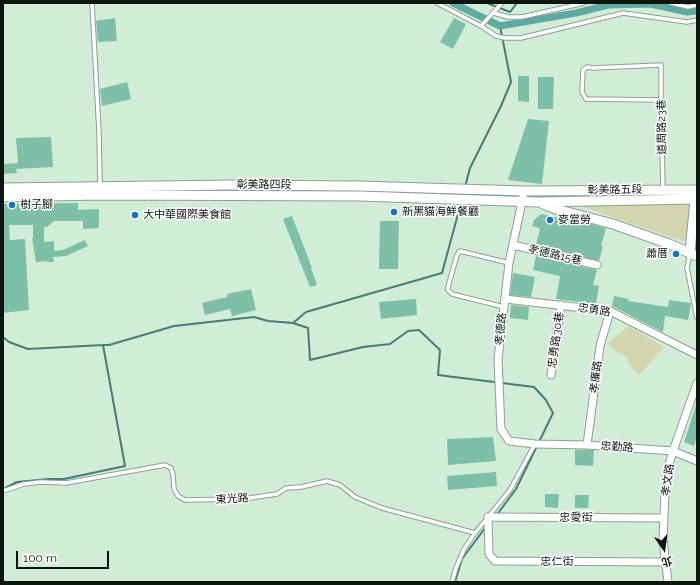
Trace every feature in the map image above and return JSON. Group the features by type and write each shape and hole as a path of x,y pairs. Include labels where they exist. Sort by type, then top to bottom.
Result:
{"main road":[{"name":"彰美路四段","path":"3,197 233,185 359,186 524,191"},
{"path":"233,185 234,196"},
{"path":"359,186 359,196"},
{"name":"彰美路四段","path":"3,188 234,196 359,196 523,202"},
{"name":"彰美路五段","path":"524,191 663,189 696,195"},
{"name":"彰美路五段","path":"523,202 696,195"},
{"path":"538,202 556,209 613,224 693,254 696,195"}],"street":[{"name":"孝德路","path":"524,191 523,202 509,263 498,359 502,430 509,441 535,444"},
{"name":"孝德路15巷","path":"512,245 597,265"},
{"name":"忠勇路","path":"505,299 610,311 697,355"},
{"name":"忠勇路30巷","path":"551,375 562,305"},
{"name":"孝廉路","path":"587,445 600,346 610,311"},
{"name":"孝文路","path":"668,582 663,540 663,518 669,464 697,383"},
{"name":"忠勤路","path":"535,444 587,445 673,451 697,461"},
{"name":"忠愛街","path":"488,517 663,518"},
{"name":"忠仁街","path":"488,517 489,554 495,561 665,562"}],"lane":[{"path":"92,3 99,132 100,191"},
{"path":"437,3 483,25 496,36 505,38 520,38 623,13 687,22 697,20"},
{"path":"494,13 508,17 522,17 584,3"},
{"path":"671,3 688,7 697,6"},
{"path":"483,25 501,4"},
{"name":"道周路23巷","path":"662,100 586,100 582,92 583,70 587,67 593,68 660,64 662,100 663,189"},
{"path":"504,307 452,294 449,291 448,286 457,255 460,251 509,263"},
{"path":"693,254 688,268 697,318"},
{"path":"452,582 464,549 510,490 535,444"},
{"name":"東光路","path":"3,491 24,484 41,482 66,483 165,465 170,468 173,475 174,490 178,496 185,500 243,499 277,494 286,488 302,487 327,481 340,485 355,497 382,508 475,533"}],"green space":[{"path":"697,203 689,243 577,205"},
{"path":"629,326 664,347 639,375 628,363 627,357 617,352 608,343"}],"building":[{"path":"115,18 117,41 98,42 96,21"},
{"path":"454,18 466,24 453,49 440,42"},
{"path":"518,76 529,76 529,102 518,101"},
{"path":"538,77 554,77 553,109 538,109"},
{"path":"127,82 131,99 102,106 100,89"},
{"path":"528,119 549,121 542,184 508,180"},
{"path":"51,137 53,167 16,169 17,173 3,174 3,164 18,163 16,138"},
{"path":"78,203 78,210 99,209 99,228 83,229 83,221 54,221 47,227 44,227 44,242 54,241 54,251 63,250 85,240 88,246 66,256 53,257 54,262 36,262 32,238 33,225 9,225 10,240 25,239 29,310 3,313 3,204"},
{"path":"541,214 560,218 561,216 606,228 599,261 536,245 540,228 532,226 534,220"},
{"path":"292,216 317,285 310,287 283,219"},
{"path":"380,221 399,221 398,269 379,269"},
{"path":"536,256 597,270 593,285 599,286 596,304 556,299 560,276 533,270"},
{"path":"513,273 535,277 531,297 510,295"},
{"path":"251,289 256,310 232,316 230,309 205,315 202,303 227,297 227,294"},
{"path":"614,296 629,299 628,301 668,307 669,300 691,303 688,320 665,316 663,332 612,306"},
{"path":"416,299 417,315 381,319 379,302"},
{"path":"511,305 529,307 528,320 510,318"},
{"path":"696,405 697,436 694,446 684,442"},
{"path":"493,437 496,461 448,465 447,439"},
{"path":"575,450 594,450 593,466 575,465"},
{"path":"496,472 497,486 448,490 447,476"},
{"path":"545,494 559,494 558,508 545,507"},
{"path":"575,495 589,495 588,508 575,508"}],"waterway":[{"path":"453,3 500,26 576,13 608,5 651,4 687,12 697,11"},
{"path":"487,3 510,12 517,3"},
{"path":"465,187 470,168 501,106 511,82 500,26"},
{"path":"3,337 9,342 28,349 109,345 174,326 254,317 268,321 293,323 306,312 442,273 461,203"},
{"path":"293,323 308,328 310,360 363,347 390,344 408,331 419,330 440,350 438,375 534,387 546,400 553,413 539,442"},
{"path":"3,489 17,482 64,479 125,466 103,345"},
{"path":"496,516 516,489 537,446"},
{"path":"455,582 462,559 485,528"}],"place":[{"name":"樹子腳","path":"12,205"},
{"name":"新黑貓海鮮餐廳","path":"394,212"},
{"name":"大中華國際美食館","path":"135,215"},
{"name":"麥當勞","path":"550,220"},
{"name":"蕭厝","path":"676,254"}]}
